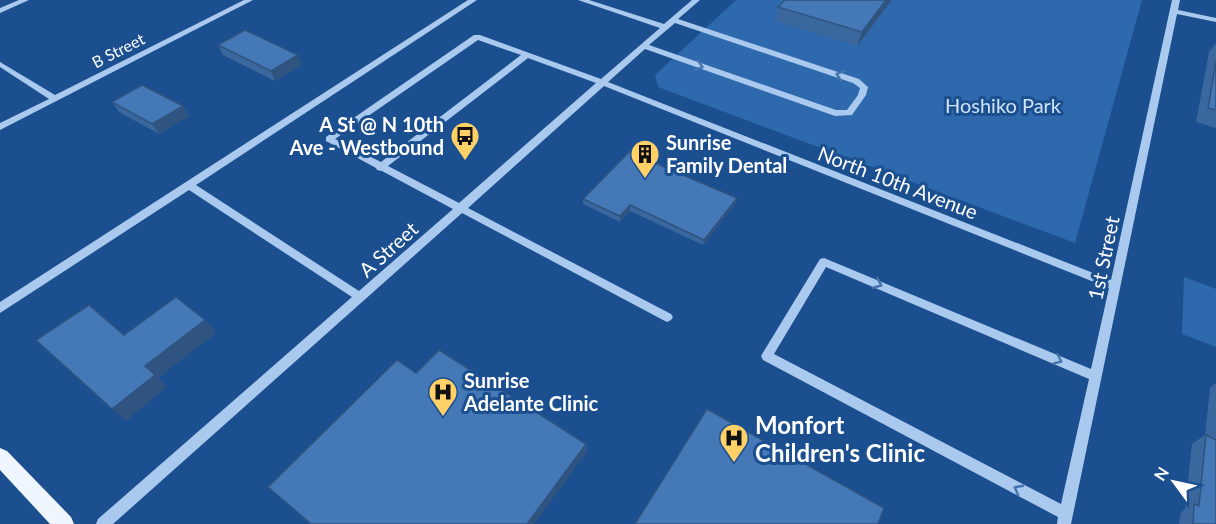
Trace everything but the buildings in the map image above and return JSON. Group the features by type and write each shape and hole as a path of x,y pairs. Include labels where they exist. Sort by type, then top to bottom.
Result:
{"main road":[{"path":"0,457 64,524"}],"street":[{"path":"0,10 25,0"},
{"name":"B Street","path":"0,127 249,0"},
{"path":"0,308 473,0"},
{"path":"582,0 856,81 864,87 862,95 849,113 835,113 644,46"},
{"name":"A Street","path":"103,524 696,0"},
{"path":"1175,5 1216,21"},
{"name":"1st Street","path":"1065,519 1175,5"},
{"name":"North 10th Avenue","path":"380,168 329,139 477,38 527,55 1115,286"},
{"path":"527,55 380,168 667,317"},
{"path":"0,64 55,99"},
{"path":"189,185 360,297"},
{"path":"1065,519 970,464 767,356 824,262 1095,376"}],"green space":[{"name":"Hoshiko Park","path":"736,0 1142,0 1075,243 658,87 655,75"},
{"path":"1184,277 1216,289 1216,347 1182,334"}],"place":[{"name":"A St @ N 10th Ave - Westbound","path":"465,162"},
{"name":"Sunrise Family Dental","path":"645,180"},
{"name":"Sunrise Adelante Clinic","path":"443,418"},
{"name":"Monfort Children's Clinic","path":"734,464"}]}
